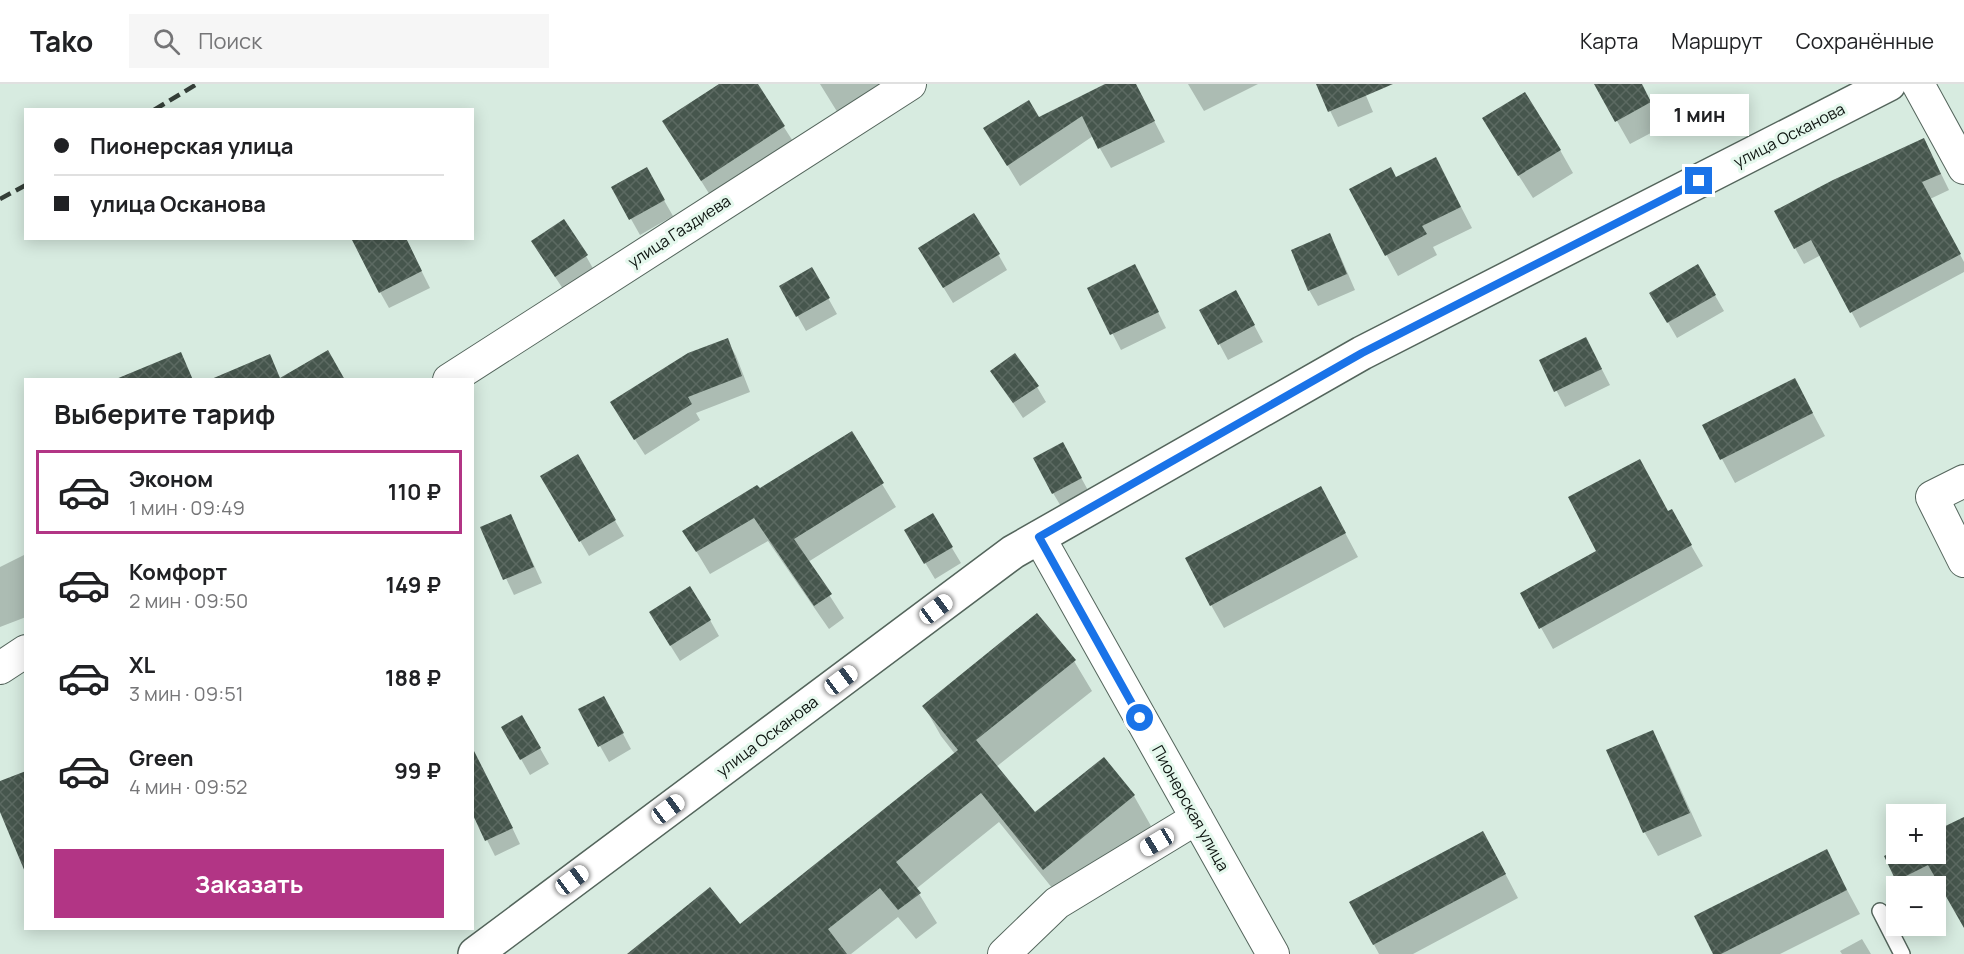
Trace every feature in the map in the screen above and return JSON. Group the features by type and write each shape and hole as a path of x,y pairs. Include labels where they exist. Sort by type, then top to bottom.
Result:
{"main road":[{"name":"улица Осканова","path":"493,948 1013,552 1362,353 1889,84"}],"street":[{"name":"улица Газдиева","path":"452,378 910,84"},
{"path":"1918,84 1964,168"},
{"path":"1964,481 1932,497 1964,561"},
{"name":"Пионерская улица","path":"1039,537 1273,954"},
{"path":"0,668 24,652"},
{"path":"1004,954 1057,903 1197,818"}],"lane":[{"path":"1880,911 1902,954"}],"building":[{"path":"719,84 758,84 785,126 701,181 662,121"},
{"path":"1105,84 1136,84 1155,121 1098,149 1082,116 1007,166 983,128 1029,100 1039,117"},
{"path":"1316,84 1393,84 1328,112"},
{"path":"1594,84 1642,84 1651,102 1615,122"},
{"path":"1525,92 1561,150 1518,176 1482,118"},
{"path":"1924,138 1941,174 1922,182 1961,254 1850,313 1811,240 1794,249 1774,211 1833,180"},
{"path":"1436,157 1461,207 1422,226 1427,234 1385,256 1349,189 1391,167 1396,177"},
{"path":"647,167 665,200 629,220 611,187"},
{"path":"974,213 1000,254 943,288 918,248"},
{"path":"564,219 588,255 555,277 531,241"},
{"path":"1330,233 1347,274 1308,291 1291,250"},
{"path":"352,240 407,240 422,271 379,293"},
{"path":"1135,264 1159,312 1110,335 1087,288"},
{"path":"1698,264 1716,295 1667,323 1649,293"},
{"path":"812,267 830,298 796,317 779,286"},
{"path":"1236,290 1255,325 1218,345 1199,310"},
{"path":"1586,337 1602,369 1554,392 1539,360"},
{"path":"728,338 742,376 688,397 692,404 634,440 610,402 688,353"},
{"path":"328,350 344,378 280,378"},
{"path":"181,352 192,378 118,378"},
{"path":"1015,353 1039,386 1013,403 990,371"},
{"path":"270,354 280,378 214,378"},
{"path":"1795,378 1813,413 1720,460 1702,425"},
{"path":"852,431 884,483 794,539 832,594 814,606 754,518 696,552 682,531 757,485 760,488"},
{"path":"1063,442 1082,478 1052,494 1033,458"},
{"path":"578,454 616,520 579,542 540,476"},
{"path":"1640,459 1668,511 1672,509 1692,545 1539,629 1520,593 1596,551 1568,497"},
{"path":"1321,486 1346,533 1210,606 1185,558"},
{"path":"933,513 953,547 924,564 904,530"},
{"path":"511,514 534,567 503,580 480,527"},
{"path":"690,586 711,620 670,646 649,612"},
{"path":"1037,613 1076,660 976,740 1035,812 1104,757 1135,795 1043,870 981,793 896,862 921,893 898,910 880,888 828,929 847,954 627,954 710,887 740,924 958,750 922,706"},
{"path":"604,696 624,733 598,747 578,709"},
{"path":"522,715 541,748 520,760 501,727"},
{"path":"1653,730 1690,813 1643,833 1606,750"},
{"path":"474,751 513,828 485,841 474,817"},
{"path":"24,772 24,870 0,812 0,781"},
{"path":"1964,817 1964,928 1946,896 1946,876 1934,876 1928,865 1906,876 1894,876 1888,864 1946,864 1946,826"},
{"path":"1483,831 1506,874 1373,945 1349,902"},
{"path":"1827,849 1847,890 1721,954 1713,954 1694,916"}],"railway":[{"path":"157,108 197,84"},
{"path":"0,199 24,186"}],"route":[{"path":"1140,718 1039,537 1362,353 1699,181"}]}
